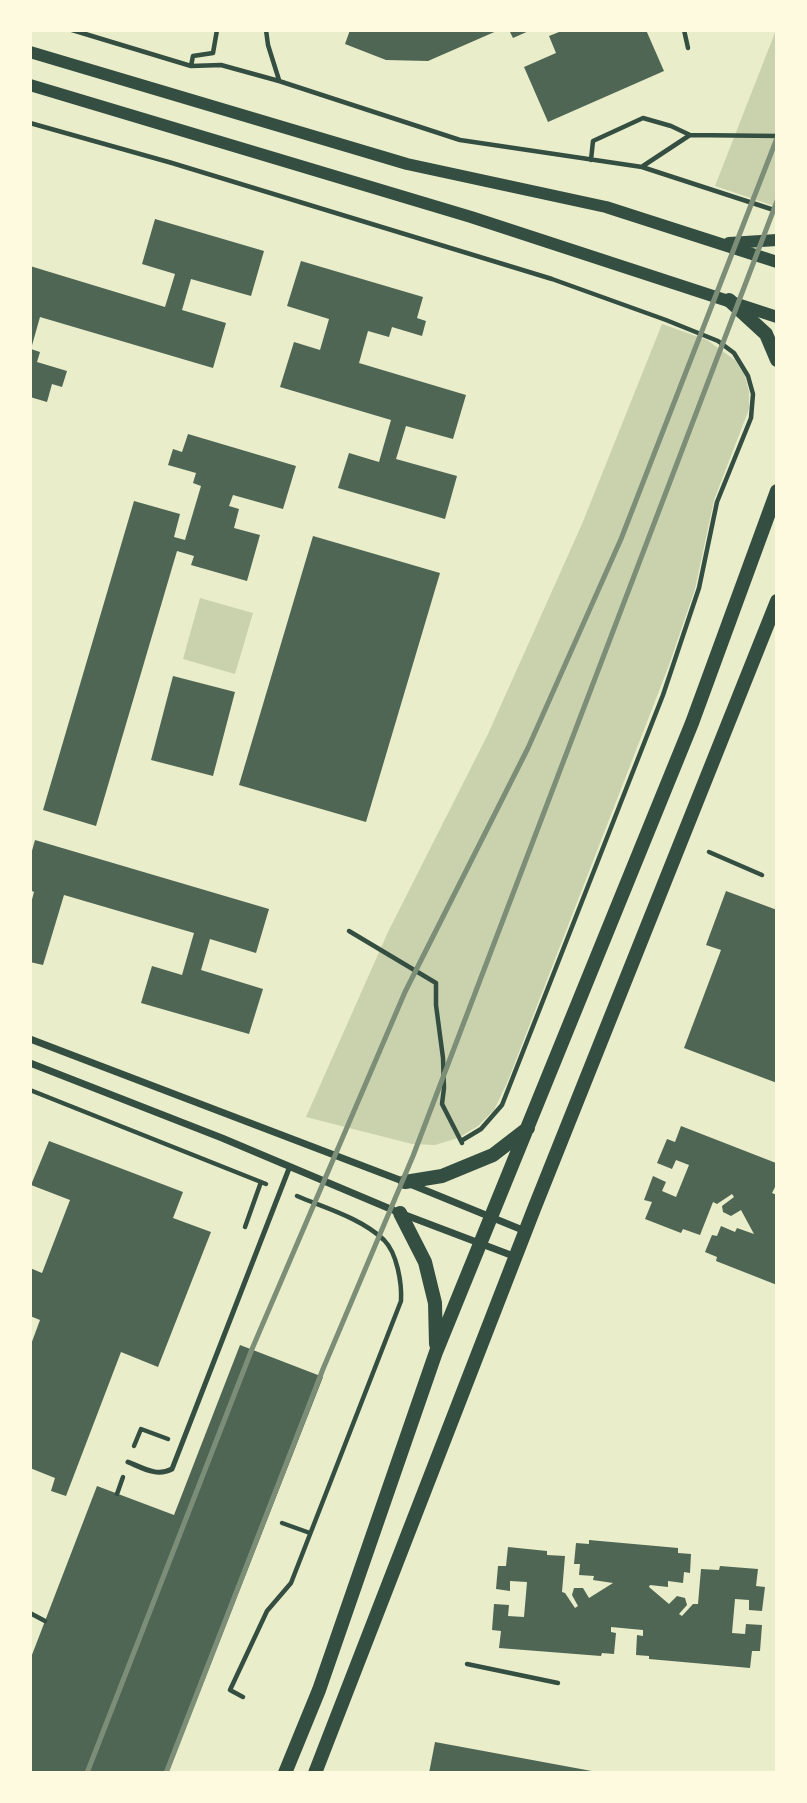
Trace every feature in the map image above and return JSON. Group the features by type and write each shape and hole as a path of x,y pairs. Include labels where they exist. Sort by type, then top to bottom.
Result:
{"main road":[{"path":"729,300 766,334 777,360"},
{"path":"285,1773 319,1690 436,1352 692,723 777,491"},
{"path":"315,1773 516,1257 777,601"},
{"path":"405,1182 442,1176 493,1155 529,1127"},
{"path":"400,1213 425,1262 435,1303 436,1352"}],"street":[{"path":"30,52 407,164 606,207 777,262"},
{"path":"30,85 471,217 777,317"},
{"path":"721,243 777,240"},
{"path":"30,1039 405,1182 526,1232"},
{"path":"30,1063 290,1166 400,1213 516,1257"}],"lane":[{"path":"128,1462 153,1472 164,1473 172,1469 290,1166"}],"path":[{"path":"72,30 191,66 221,65 279,81 460,140 642,167 777,211"},
{"path":"191,66 193,56 213,53 217,30"},
{"path":"266,30 279,81"},
{"path":"684,30 688,48"},
{"path":"591,160 593,141 643,118 690,135 777,136"},
{"path":"30,123 172,163 552,279 718,341 734,353 748,376 753,394 751,418 718,502 699,588 663,695 502,1105 481,1129 461,1141 442,1104 443,1058 436,983 349,931"},
{"path":"642,167 690,135"},
{"path":"709,852 762,875"},
{"path":"30,1090 281,1189 357,1222 385,1240 400,1273 398,1312 291,1583 267,1611 230,1690 243,1697"},
{"path":"282,1523 310,1533"},
{"path":"30,1613 45,1620"},
{"path":"467,1664 558,1683"}],"green space":[{"path":"777,30 777,207 715,186"},
{"path":"662,324 707,340 735,360 745,376 749,391 749,409 714,500 695,589 669,665 507,1083 494,1110 478,1126 458,1138 435,1145 412,1144 306,1117 388,932 488,734 582,524"},
{"path":"200,598 253,613 235,674 183,659"}],"building":[{"path":"350,30 499,30 428,61 386,60 345,44"},
{"path":"509,30 531,30 513,38"},
{"path":"564,30 646,30 664,71 548,122 524,67 556,53 549,36"},
{"path":"155,219 264,251 251,296 191,279 182,310 226,323 213,368 40,317 31,349 40,352 37,362 67,371 62,387 52,384 47,402 30,397 30,266 165,307 175,274 142,264"},
{"path":"301,261 423,297 417,318 426,321 422,336 392,327 389,337 368,331 359,363 466,395 453,439 406,426 396,459 457,476 445,519 338,488 349,453 379,462 391,420 280,387 294,342 320,350 329,319 287,306"},
{"path":"188,434 296,466 283,509 233,495 229,506 239,509 234,528 260,535 247,581 191,565 194,556 177,551 96,826 43,810 134,501 180,514 174,537 185,540 201,486 193,483 196,473 168,465 173,449 182,452"},
{"path":"313,536 440,573 366,822 239,785"},
{"path":"173,676 235,692 213,776 151,760"},
{"path":"35,840 269,909 256,953 210,939 201,970 263,989 249,1034 141,1003 152,966 182,975 194,933 64,895 43,965 30,962 30,907 34,892 30,890 30,858"},
{"path":"726,891 777,910 777,1083 684,1048 721,950 706,945"},
{"path":"681,1126 776,1163 777,1188 775,1187 772,1193 777,1195 777,1285 716,1261 717,1257 705,1252 712,1235 717,1236 721,1226 735,1232 737,1228 754,1234 741,1210 731,1216 723,1212 722,1206 734,1197 732,1194 717,1204 713,1202 700,1235 683,1229 681,1233 645,1219 652,1202 644,1200 653,1176 666,1182 662,1191 676,1197 689,1165 676,1160 672,1169 657,1163 667,1139 675,1142"},
{"path":"49,1141 183,1192 173,1218 211,1232 158,1367 121,1352 66,1496 51,1491 55,1478 30,1468 30,1347 40,1320 30,1316 30,1268 42,1273 70,1200 31,1185"},
{"path":"240,1345 323,1377 168,1773 30,1773 30,1660 97,1486 174,1515"},
{"path":"589,1540 678,1548 678,1553 691,1554 690,1573 684,1572 683,1583 668,1581 668,1587 649,1587 669,1604 677,1596 685,1598 687,1605 679,1614 682,1616 693,1604 698,1604 701,1569 719,1570 720,1566 758,1569 756,1586 765,1587 762,1611 749,1610 749,1600 735,1599 732,1633 745,1634 746,1624 762,1625 760,1651 752,1651 750,1668 649,1659 649,1656 636,1655 637,1635 643,1636 643,1630 611,1627 611,1632 616,1633 614,1654 602,1653 601,1656 499,1648 501,1631 492,1630 494,1604 509,1605 508,1616 524,1617 527,1582 510,1581 510,1591 496,1589 498,1566 506,1566 508,1547 547,1551 547,1555 565,1556 562,1592 575,1608 578,1606 572,1595 574,1588 583,1588 589,1598 613,1583 593,1580 594,1576 579,1575 580,1564 574,1564 576,1543 589,1544"},
{"path":"435,1742 597,1772 597,1773 429,1773"}],"railway":[{"path":"87,1773 252,1349 405,992 528,748 621,539 777,138"},
{"path":"166,1773 323,1369 413,1156 777,201"}]}
